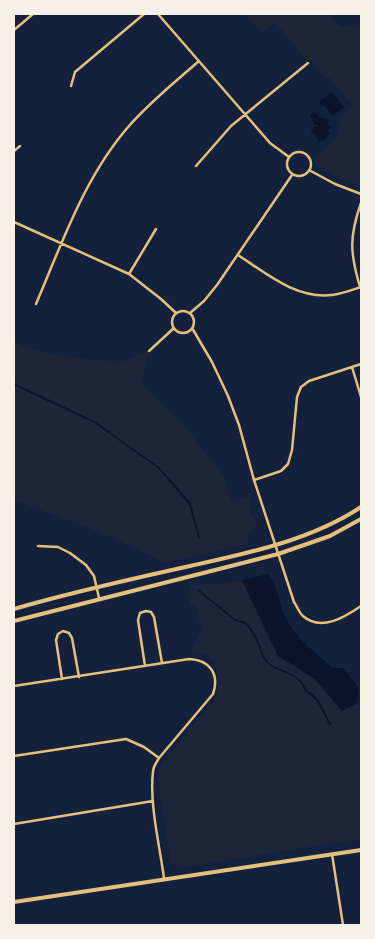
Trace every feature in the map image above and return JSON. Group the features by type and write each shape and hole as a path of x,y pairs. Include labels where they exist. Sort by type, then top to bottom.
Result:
{"main road":[{"path":"14,609 97,587 275,545 324,527 361,507"},
{"path":"14,621 278,554 330,536 361,519"},
{"path":"14,902 164,878 361,850"}],"street":[{"path":"14,30 33,14"},
{"path":"71,86 75,72 144,14"},
{"path":"158,14 270,143 289,157"},
{"path":"36,304 89,185 116,142 154,100 199,62"},
{"path":"196,166 231,126 308,62"},
{"path":"14,151 20,146"},
{"path":"295,152 304,153 310,159 311,167 309,170 303,176 292,174 286,165 289,157 295,152"},
{"path":"309,170 335,184 361,194"},
{"path":"190,313 204,301 217,285 292,174"},
{"path":"238,255 287,287 301,293 318,296 333,295 361,287 352,257 351,244 361,204"},
{"path":"14,222 129,274 176,313"},
{"path":"129,274 156,229"},
{"path":"183,310 190,313 194,323 192,328 184,332 178,332 174,328 172,321 176,313 183,310"},
{"path":"149,351 174,328"},
{"path":"192,328 212,362 239,425 254,480 294,602 303,616 319,624 338,620 361,606"},
{"path":"254,480 282,471 288,464 292,450 297,397 301,388 309,381 361,364"},
{"path":"352,367 361,397"},
{"path":"38,546 58,547 86,565 94,576 99,598"},
{"path":"145,666 138,620 140,613 146,611 151,612 154,617 162,664"},
{"path":"62,679 56,640 58,634 63,631 69,633 72,638 79,677"},
{"path":"14,686 189,659 203,661 209,666 215,683 213,694 159,758 154,765 152,773 153,801 164,878"},
{"path":"14,756 126,739 144,747 159,758"},
{"path":"14,824 153,801"},
{"path":"332,854 343,925"}],"shaded area":[{"path":"245,14 330,14 340,26 361,28 361,186 317,167 314,158 338,137 340,118 353,106 330,78 325,78 309,59 307,61 275,22 262,33"},
{"path":"332,92 344,107 333,116 319,102"},
{"path":"315,112 319,117 329,120 328,124 332,127 328,130 329,134 324,141 319,141 311,130 314,127 320,127 314,124 310,116"},
{"path":"14,341 34,350 47,353 112,361 115,364 149,351 141,382 155,398 180,420 225,478 232,502 251,496 251,514 258,525 249,532 248,543 166,563 102,533 14,500"},
{"path":"268,574 289,625 306,645 333,668 343,668 359,688 357,703 342,711 315,679 278,656 242,580"},
{"path":"242,580 278,656 315,679 342,711 357,705 361,708 361,839 178,868 171,863 158,781 159,770 164,760 214,700 218,688 218,673 211,658 205,654 191,652 202,629 195,606 191,604 187,595 191,591 189,586 208,583 213,585"}],"waterway":[{"path":"14,384 96,423 159,468 190,504 199,538"},
{"path":"198,590 235,620 246,623 254,634 263,657 274,667 297,678 306,691 317,701 330,724"}]}
